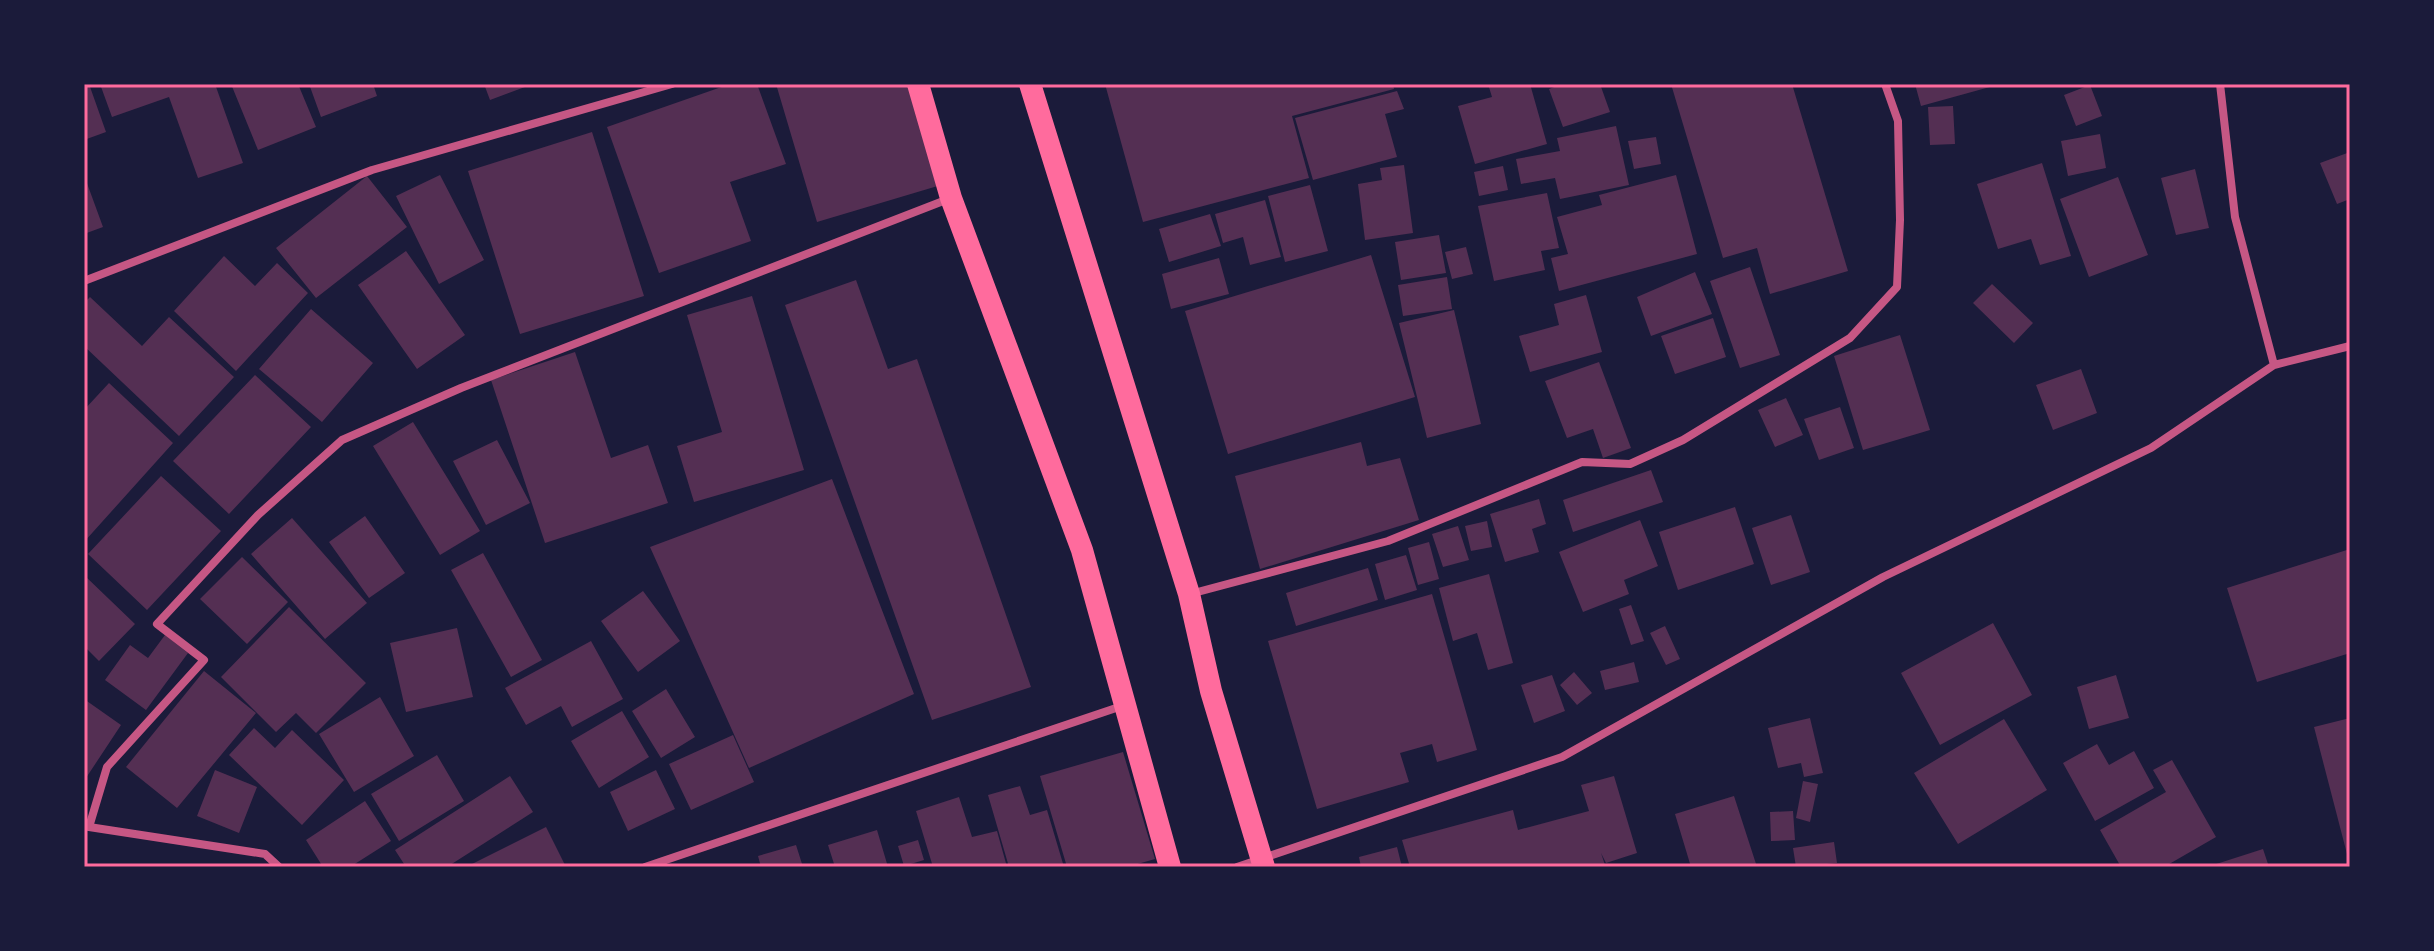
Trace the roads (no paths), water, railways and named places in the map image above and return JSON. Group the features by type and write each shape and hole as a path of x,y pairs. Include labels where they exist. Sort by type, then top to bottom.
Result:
{"highway":[{"path":"918,84 951,198 1082,550 1170,867"},
{"path":"1030,84 1189,594 1211,691 1263,862"}],"street":[{"path":"84,281 372,170 672,84"},
{"path":"1189,594 1388,541 1582,462 1630,464 1683,440 1850,338 1897,287 1900,220 1898,121 1885,84"},
{"path":"2220,84 2235,217 2274,365"},
{"path":"279,867 265,854 89,827 107,767 204,660 157,624 258,515 342,440 461,388 951,198"},
{"path":"1237,867 1263,862 1562,757 1883,577 2151,448 2274,365 2350,346"},
{"path":"645,867 1126,704"}]}
